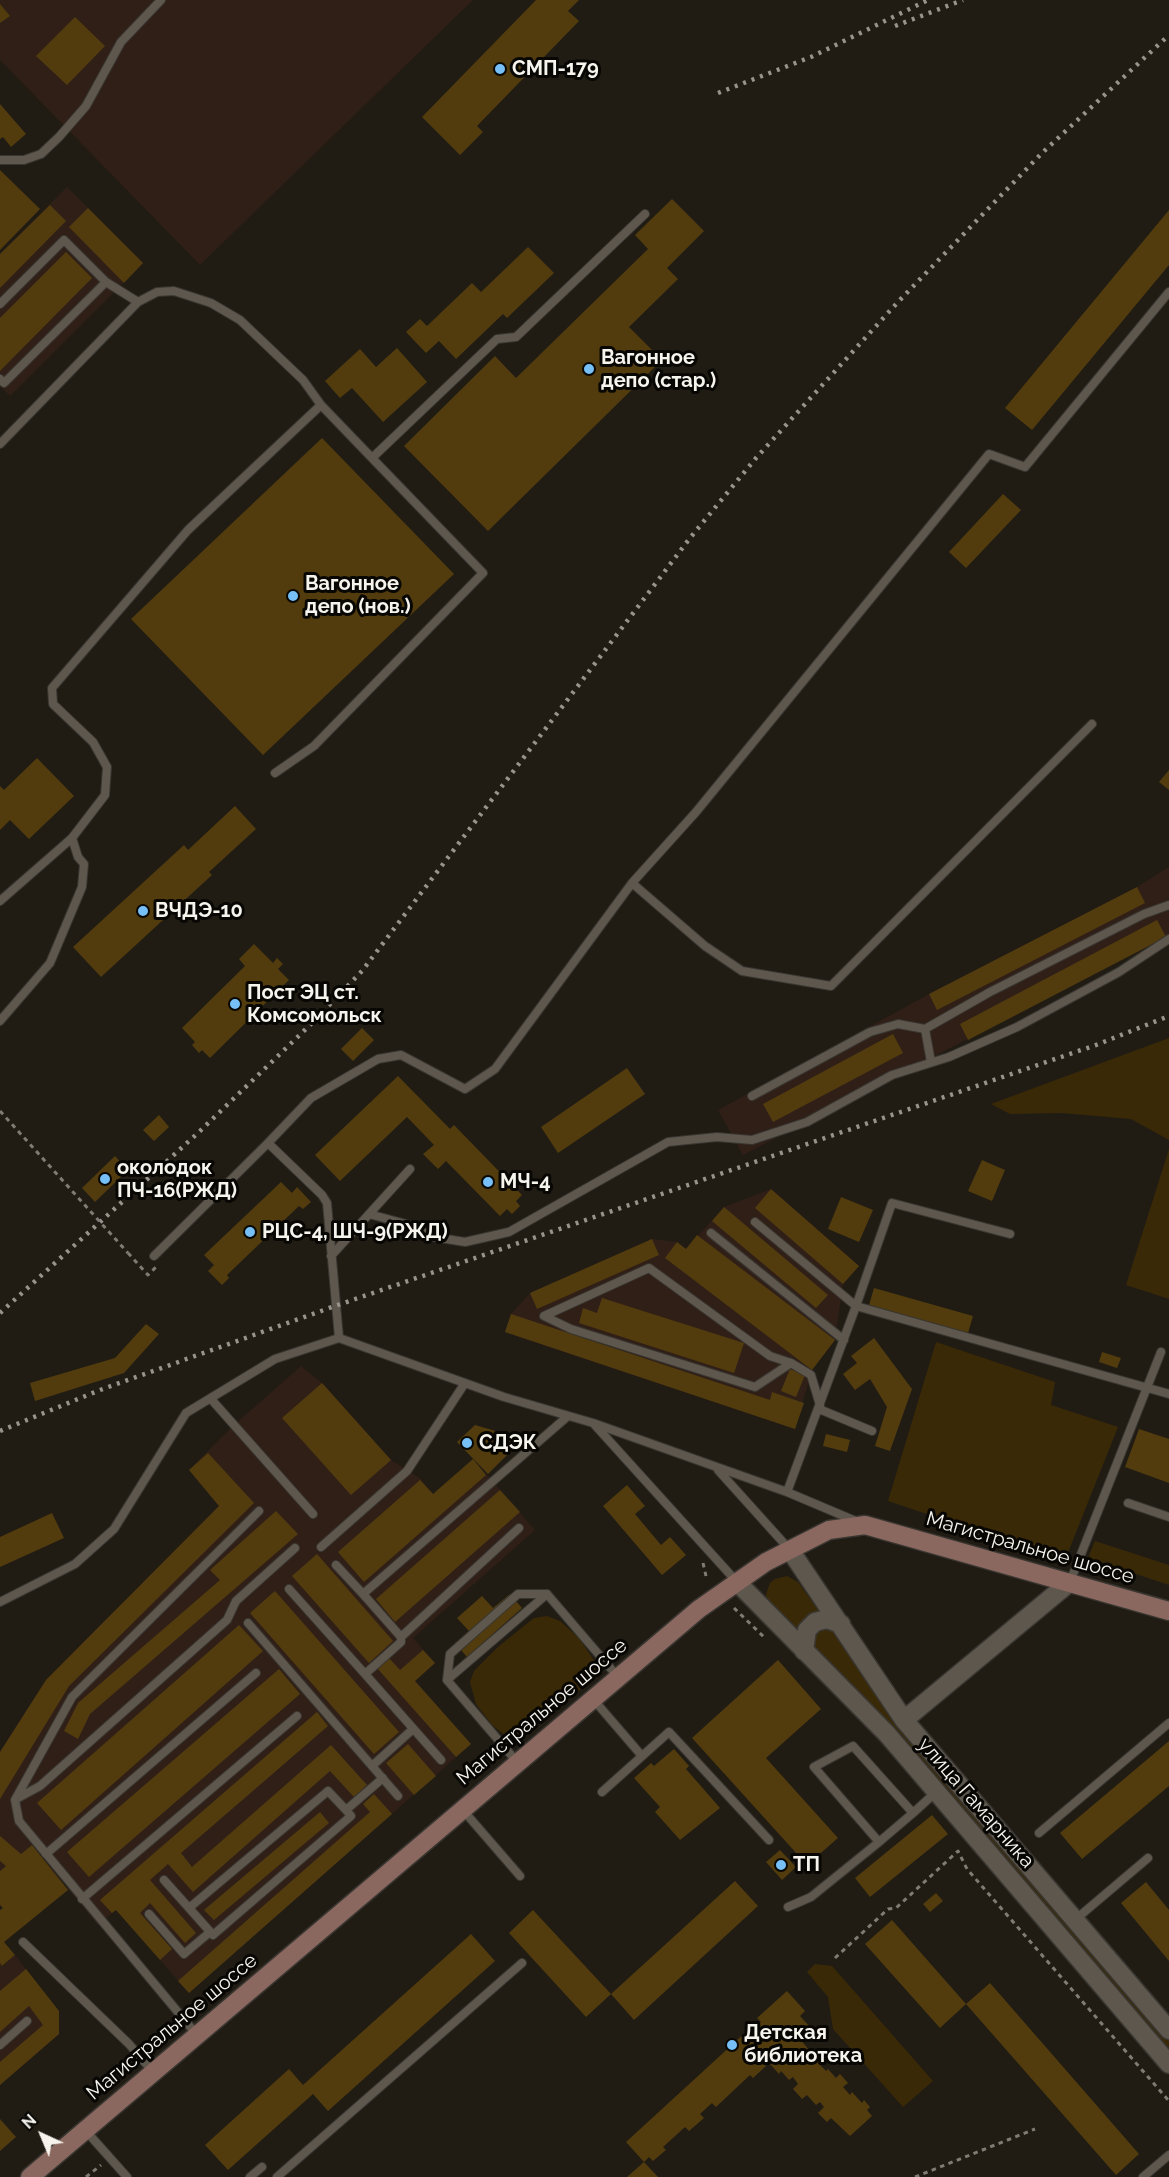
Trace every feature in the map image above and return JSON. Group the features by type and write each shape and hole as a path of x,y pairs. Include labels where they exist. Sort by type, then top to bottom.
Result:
{"main road":[{"name":"Магистральное шоссе","path":"30,2177 699,1609 737,1582 829,1530 865,1525 1169,1611"}],"street":[{"name":"улица Гамарника","path":"790,1550 904,1720 1169,2030"},
{"name":"улица Гамарника","path":"737,1582 887,1734 1169,2064"},
{"path":"904,1720 1070,1582"},
{"path":"804,1651 807,1630 815,1622 827,1619 841,1624"}],"lane":[{"path":"0,160 24,160 41,154 59,137 86,106 120,42 161,0"},
{"path":"372,458 497,339 516,338 645,214"},
{"path":"0,304 64,240 106,282 138,302"},
{"path":"0,379 4,383 106,282"},
{"path":"0,444 138,302 157,292 174,291 211,303 240,320 303,380 321,405 483,573 314,746 275,773"},
{"path":"154,1256 311,1098 378,1059 401,1055 465,1089 495,1068 632,883 696,812 989,454 1025,467 1169,292"},
{"path":"0,901 72,838 105,795 107,767 93,742 53,704 52,688 188,530 321,405"},
{"path":"632,883 705,946 742,971 831,986 1092,724"},
{"path":"0,1021 50,963 82,887 84,864 78,857 72,838"},
{"path":"752,1096 870,1032 898,1024 925,1029 990,992 1144,914 1169,905"},
{"path":"369,1214 406,1224 434,1237 465,1242 509,1232 668,1142 717,1137 752,1140 807,1122 892,1075 931,1062 1017,1027 1119,972 1169,939"},
{"path":"925,1029 931,1062"},
{"path":"268,1143 322,1195 327,1203 339,1338"},
{"path":"330,1256 410,1169"},
{"path":"787,1492 820,1407 892,1203 1010,1234"},
{"path":"755,1221 856,1306 1148,1386 1169,1394"},
{"path":"711,1233 844,1340"},
{"path":"791,1363 755,1387 582,1332 544,1316 649,1268 770,1356 791,1363 811,1375 820,1407 872,1431"},
{"path":"0,1602 75,1564 114,1528 186,1413 275,1359 339,1338 465,1383 593,1423 787,1492 865,1525"},
{"path":"1070,1582 1161,1352"},
{"path":"321,1547 407,1471 465,1383"},
{"path":"211,1399 313,1514"},
{"path":"363,1594 568,1416"},
{"path":"593,1423 737,1582"},
{"path":"717,1468 790,1550"},
{"path":"1128,1503 1169,1517"},
{"path":"197,2035 19,1821 15,1800 72,1697 259,1511"},
{"path":"401,1636 519,1528"},
{"path":"15,1800 40,1786 226,1620 236,1600 295,1548"},
{"path":"336,1565 401,1636 401,1642 365,1674"},
{"path":"289,1589 441,1760"},
{"path":"518,1763 447,1680 450,1654 518,1594 547,1594 618,1677"},
{"path":"447,1680 547,1594"},
{"path":"248,1623 398,1796"},
{"path":"46,1854 256,1672"},
{"path":"592,1699 642,1756"},
{"path":"82,1899 297,1716"},
{"path":"1039,1833 1169,1723"},
{"path":"372,1766 413,1729"},
{"path":"602,1792 669,1732 769,1840"},
{"path":"879,1842 814,1767 854,1746 913,1813"},
{"path":"346,1810 383,1778"},
{"path":"164,1880 213,1935 351,1816 328,1791 189,1908"},
{"path":"788,1907 811,1897 936,1792"},
{"path":"462,1809 520,1876"},
{"path":"1075,1920 1148,1858"},
{"path":"149,1914 184,1954 210,1932"},
{"path":"23,1942 129,2044 153,2072"},
{"path":"278,2177 522,1963"},
{"path":"0,2044 27,2021"},
{"path":"86,2130 127,2177"},
{"path":"1143,2177 1169,2155"},
{"path":"250,2177 262,2167"}],"path":[{"path":"0,1111 148,1275"},
{"path":"836,1958 888,1909 896,1908 958,1851 967,1869 1169,2101"},
{"path":"915,2177 1035,2129"},
{"path":"86,2177 109,2157"}],"shaded area":[{"path":"0,0 473,0 200,265 0,60"},
{"path":"67,187 143,263 10,396 0,386 0,254"},
{"path":"1169,867 1169,935 743,1155 718,1110 929,994 1137,887"},
{"path":"1169,1038 1169,1140 1131,1119 1061,1113 1010,1114 991,1104"},
{"path":"1169,1149 1169,1299 1126,1285"},
{"path":"771,1189 859,1266 843,1284 835,1340 812,1370 795,1429 505,1332 511,1314 530,1293 652,1239 677,1242 686,1249 724,1207"},
{"path":"936,1342 1055,1382 1051,1405 1118,1427 1065,1560 888,1501"},
{"path":"301,1366 322,1383 391,1460 420,1478 433,1494 473,1459 535,1530 413,1638 435,1663 415,1681 471,1744 189,1993 116,1910 98,1925 32,1845 0,1871 0,1752 46,1680 219,1506 189,1470 233,1426"},
{"path":"1095,1541 1169,1565 1169,1585 1088,1558"},
{"path":"787,1576 798,1582 899,1724 1169,2040 1169,2054 767,1600 766,1594 770,1583"},
{"path":"547,1616 560,1621 579,1638 597,1665 599,1673 516,1744 492,1725 476,1704 470,1682 474,1671 499,1646 534,1618"},
{"path":"15,1955 59,2011 59,2034 0,2085 0,1963 3,1966"},
{"path":"815,1964 832,1966 933,2081 903,2107 833,2029 828,1997 807,1972"}],"building":[{"name":"СМП-179","path":"536,0 579,0 568,11 579,21 477,126 483,132 460,155 422,117"},
{"path":"0,4 10,16 0,23"},
{"path":"75,17 105,46 67,85 36,56"},
{"path":"0,104 26,134 11,147 3,137 0,139"},
{"path":"0,170 40,209 0,250"},
{"name":"Вагонное депо (стар.)","path":"672,199 704,231 667,268 678,279 629,327 662,360 488,531 404,446 495,356 516,378 648,249 635,235"},
{"path":"50,205 66,221 0,288 0,254"},
{"path":"88,208 143,263 124,283 69,227"},
{"path":"1169,210 1169,265 1032,430 1005,408"},
{"path":"528,247 554,273 507,318 503,314 456,359 439,341 426,353 406,332 420,319 427,326 472,283 481,292"},
{"path":"66,252 92,278 0,371 0,318"},
{"path":"397,348 427,382 383,422 352,388 340,398 325,381 360,349 376,367"},
{"name":"Вагонное депо (нов.)","path":"322,438 454,574 263,755 131,619"},
{"path":"1003,494 1021,510 966,568 949,552"},
{"path":"37,758 74,796 29,839 10,820 0,830 0,786 4,790"},
{"path":"1169,770 1169,790 1159,782"},
{"name":"ВЧДЭ-10","path":"235,806 256,829 209,872 212,875 101,977 73,947 184,845 188,850"},
{"path":"1137,887 1145,903 937,1010 929,994"},
{"path":"1157,920 1166,937 968,1040 960,1024"},
{"name":"Пост ЭЦ ст. Комсомольск","path":"254,944 273,963 277,958 283,964 278,969 289,980 210,1058 202,1050 199,1053 192,1045 195,1042 182,1028 245,966 239,959"},
{"path":"362,1028 374,1040 353,1061 341,1049"},
{"path":"893,1034 903,1053 773,1122 763,1104"},
{"path":"627,1068 645,1094 558,1153 541,1127"},
{"path":"398,1076 450,1129 454,1125 522,1195 516,1201 520,1206 512,1214 507,1209 500,1216 446,1161 438,1169 423,1154 434,1145 407,1117 340,1181 315,1155"},
{"path":"159,1115 169,1127 154,1141 143,1130"},
{"name":"околодок ПЧ-16(РЖД)","path":"115,1156 128,1170 95,1202 82,1188"},
{"path":"982,1160 1005,1170 992,1201 968,1191"},
{"name":"РЦС-4, ШЧ-9(РЖД)","path":"281,1182 292,1193 297,1187 311,1202 303,1209 299,1206 227,1275 229,1278 222,1285 208,1271 214,1265 204,1255"},
{"path":"771,1189 859,1266 843,1284 755,1208"},
{"path":"841,1197 873,1210 859,1242 828,1229"},
{"path":"724,1207 828,1295 816,1308 712,1221"},
{"path":"697,1235 835,1340 812,1370 665,1258 677,1242 686,1249"},
{"path":"652,1239 659,1255 537,1309 530,1293"},
{"path":"874,1288 973,1316 968,1333 869,1305"},
{"path":"602,1298 744,1343 734,1373 579,1323 583,1308 597,1313"},
{"path":"511,1314 770,1400 772,1392 804,1403 795,1429 505,1332"},
{"path":"146,1324 159,1334 124,1373 35,1401 30,1383 115,1358"},
{"path":"874,1338 912,1389 890,1451 875,1446 887,1407 870,1379 855,1390 843,1374 857,1363 851,1356"},
{"path":"1102,1352 1121,1358 1117,1368 1099,1362"},
{"path":"790,1369 805,1375 796,1397 781,1391"},
{"path":"322,1383 391,1460 351,1495 282,1418"},
{"path":"475,1425 523,1439 488,1474 457,1442"},
{"path":"1139,1429 1169,1439 1169,1483 1125,1467"},
{"path":"826,1434 850,1440 847,1452 823,1446"},
{"path":"208,1453 254,1503 69,1686 0,1799 0,1752 46,1680 219,1506 189,1470"},
{"path":"473,1459 486,1475 364,1582 338,1552 420,1480 433,1494"},
{"path":"627,1485 645,1506 635,1514 661,1545 670,1537 686,1555 662,1575 603,1506"},
{"path":"500,1490 520,1512 395,1622 376,1599"},
{"path":"276,1511 298,1534 90,1714 78,1739 64,1731 78,1703 220,1580 210,1570"},
{"path":"52,1513 64,1538 0,1567 0,1537"},
{"path":"317,1554 393,1641 369,1663 292,1576"},
{"path":"275,1591 399,1732 374,1754 250,1613"},
{"path":"510,1594 522,1608 467,1657 455,1643 469,1631 457,1618 482,1596 493,1608"},
{"path":"239,1625 263,1651 61,1830 37,1803"},
{"path":"423,1650 435,1663 415,1681 471,1744 456,1757 377,1668 389,1658 400,1670"},
{"path":"778,1660 821,1709 766,1758 838,1838 807,1865 692,1738"},
{"path":"279,1669 300,1694 89,1877 67,1852"},
{"path":"317,1712 328,1726 181,1853 192,1867 331,1745 367,1785 354,1797 330,1771 193,1892 168,1864 150,1880 196,1933 185,1943 150,1903 140,1913 172,1949 160,1960 116,1910 112,1913 100,1900"},
{"path":"1169,1741 1169,1786 1082,1859 1060,1833"},
{"path":"408,1744 436,1776 414,1795 386,1763"},
{"path":"674,1749 689,1766 686,1769 720,1808 680,1840 655,1812 660,1807 634,1778 651,1763 654,1766"},
{"path":"374,1794 392,1814 189,1993 178,1981 370,1812 363,1804"},
{"path":"320,1812 329,1823 214,1920 204,1910"},
{"path":"932,1815 948,1834 870,1897 855,1878"},
{"path":"0,1836 21,1854 32,1845 68,1890 4,1942 15,1955 2,1966 0,1963 0,1910 3,1908 0,1905 0,1871 6,1866 0,1861"},
{"name":"ТП","path":"780,1850 796,1867 782,1880 766,1862"},
{"path":"735,1881 758,1906 634,2020 611,1994"},
{"path":"1146,1882 1169,1910 1169,1961 1121,1903"},
{"path":"936,1893 943,1901 930,1912 923,1904"},
{"path":"533,1910 611,1994 586,2017 509,1933"},
{"path":"892,1920 966,2004 940,2028 865,1944"},
{"path":"471,1934 495,1961 328,2111 313,2094 228,2170 205,2145 289,2069 303,2085"},
{"path":"26,1969 59,2011 59,2034 0,2085 0,2062 43,2025 29,2006 0,2032 0,1991"},
{"path":"990,1983 1139,2154 1116,2175 966,2004"},
{"path":"787,1991 805,2011 800,2016 810,2027 798,2037 811,2052 814,2049 823,2058 818,2063 826,2071 828,2069 836,2078 840,2074 848,2083 843,2087 850,2095 852,2092 862,2103 864,2100 870,2107 867,2110 872,2116 850,2136 831,2118 827,2122 818,2113 824,2107 820,2102 816,2105 807,2095 802,2099 793,2089 798,2084 793,2077 789,2080 781,2071 779,2074 770,2064 773,2061 766,2054 760,2060 766,2066 753,2078 750,2075 716,2107 712,2103 700,2114 704,2118 689,2131 685,2127 663,2147 666,2150 653,2161 649,2157 644,2162 626,2142 746,2032 758,2045 763,2041 753,2030 761,2022 757,2018"},
{"path":"0,2119 16,2137 0,2151"},
{"path":"644,2162 658,2177 627,2177"}],"railway":[{"path":"718,93 811,57 928,0"},
{"path":"895,26 963,0"},
{"path":"0,1313 199,1132 311,1024 362,971 690,538 756,458 897,303 1042,153 1169,35"},
{"path":"0,1431 100,1390 335,1306 1096,1045 1169,1016"}],"place":[{"name":"СМП-179","path":"500,69"},
{"name":"Вагонное депо (стар.)","path":"589,369"},
{"name":"Вагонное депо (нов.)","path":"293,596"},
{"name":"ВЧДЭ-10","path":"143,911"},
{"name":"Пост ЭЦ ст. Комсомольск","path":"235,1004"},
{"name":"околодок ПЧ-16(РЖД)","path":"105,1179"},
{"name":"МЧ-4","path":"488,1182"},
{"name":"РЦС-4, ШЧ-9(РЖД)","path":"250,1232"},
{"name":"СДЭК","path":"467,1443"},
{"name":"ТП","path":"781,1865"},
{"name":"Детская библиотека","path":"732,2045"}]}
